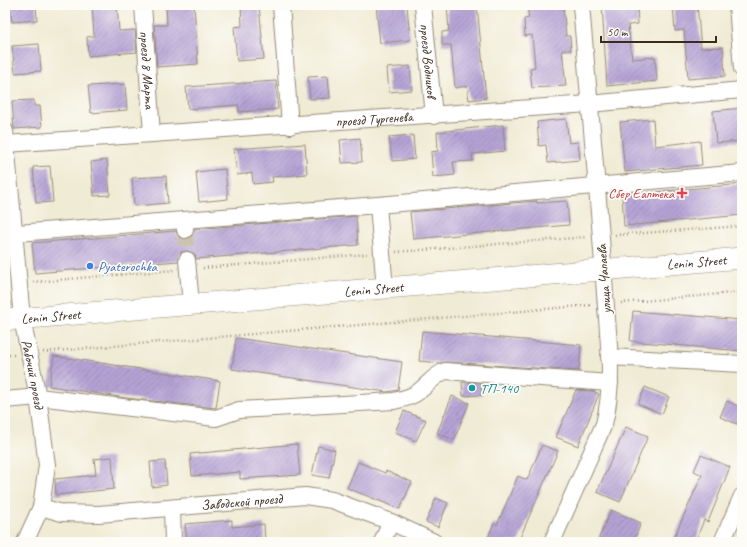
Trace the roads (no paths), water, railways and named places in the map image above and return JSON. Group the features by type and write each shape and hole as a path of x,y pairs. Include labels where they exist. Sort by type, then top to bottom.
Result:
{"main road":[{"name":"Lenin Street","path":"14,319 604,271 742,258"}],"street":[{"name":"проезд 8 Марта","path":"143,5 152,134"},
{"path":"281,5 290,126"},
{"name":"проезд Водников","path":"423,5 434,116"},
{"name":"улица Чапаева","path":"552,542 604,424 609,404 610,383 604,271 581,5"},
{"path":"737,5 742,69"},
{"name":"проезд Тургенева","path":"6,138 152,134 290,126 589,104 742,90"},
{"name":"Рабочий проезд","path":"6,138 9,234 14,319 29,354 38,396 47,465 41,506 25,542"},
{"path":"9,234 184,225 378,205 742,173"},
{"path":"378,205 385,289"},
{"path":"187,260 191,305"},
{"path":"609,357 742,364"},
{"path":"5,400 38,396 216,418 239,410 394,401 406,398 418,392 436,374 445,371 610,383"},
{"name":"Заводской проезд","path":"41,506 62,513 99,514 305,496 332,500 391,522 434,542"},
{"path":"722,542 742,496"},
{"path":"172,508 173,542"},
{"path":"382,542 391,522"}],"tunnel":[{"path":"185,230 187,260"}],"place":[{"name":"Сбер Еаптека","path":"682,193"},
{"name":"Pyaterochka","path":"90,266"},
{"name":"ТП-140","path":"472,388"}]}
